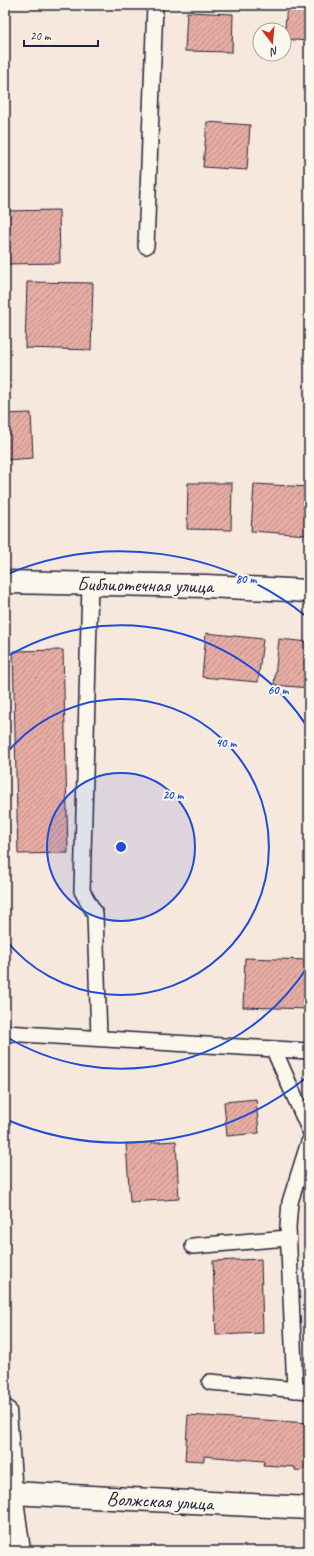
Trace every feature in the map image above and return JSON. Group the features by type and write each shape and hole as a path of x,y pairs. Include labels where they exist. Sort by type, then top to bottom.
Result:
{"street":[{"name":"Библиотечная улица","path":"5,582 208,586 309,592"},
{"path":"5,1411 8,1492 19,1551"},
{"name":"Волжская улица","path":"8,1492 309,1508"}],"lane":[{"path":"146,246 155,5"},
{"path":"90,583 82,891 95,914 99,1038"},
{"path":"5,1033 309,1051"},
{"path":"274,1050 309,1129"},
{"path":"210,1382 302,1391 288,1238 290,1202 309,1142"},
{"path":"193,1246 288,1238"}],"building":[{"path":"287,5 309,5 307,41 292,40 292,22 286,22"},
{"path":"187,12 233,14 232,52 185,51"},
{"path":"207,122 250,125 247,170 203,167"},
{"path":"59,210 60,263 5,264 5,211"},
{"path":"27,282 93,283 91,350 25,348"},
{"path":"31,413 33,458 5,460 5,414"},
{"path":"188,483 232,483 231,530 187,529"},
{"path":"254,484 309,487 309,535 251,531"},
{"path":"206,633 263,639 258,682 202,677"},
{"path":"279,639 309,642 309,688 274,685"},
{"path":"63,650 68,853 18,854 13,651"},
{"path":"245,958 309,960 309,1009 243,1007"},
{"path":"256,1099 259,1133 227,1136 224,1102"},
{"path":"176,1141 179,1199 130,1202 126,1144"},
{"path":"261,1259 263,1333 216,1335 213,1261"},
{"path":"188,1415 309,1423 309,1471 295,1470 295,1467 263,1465 264,1461 204,1456 204,1461 185,1460"}]}
